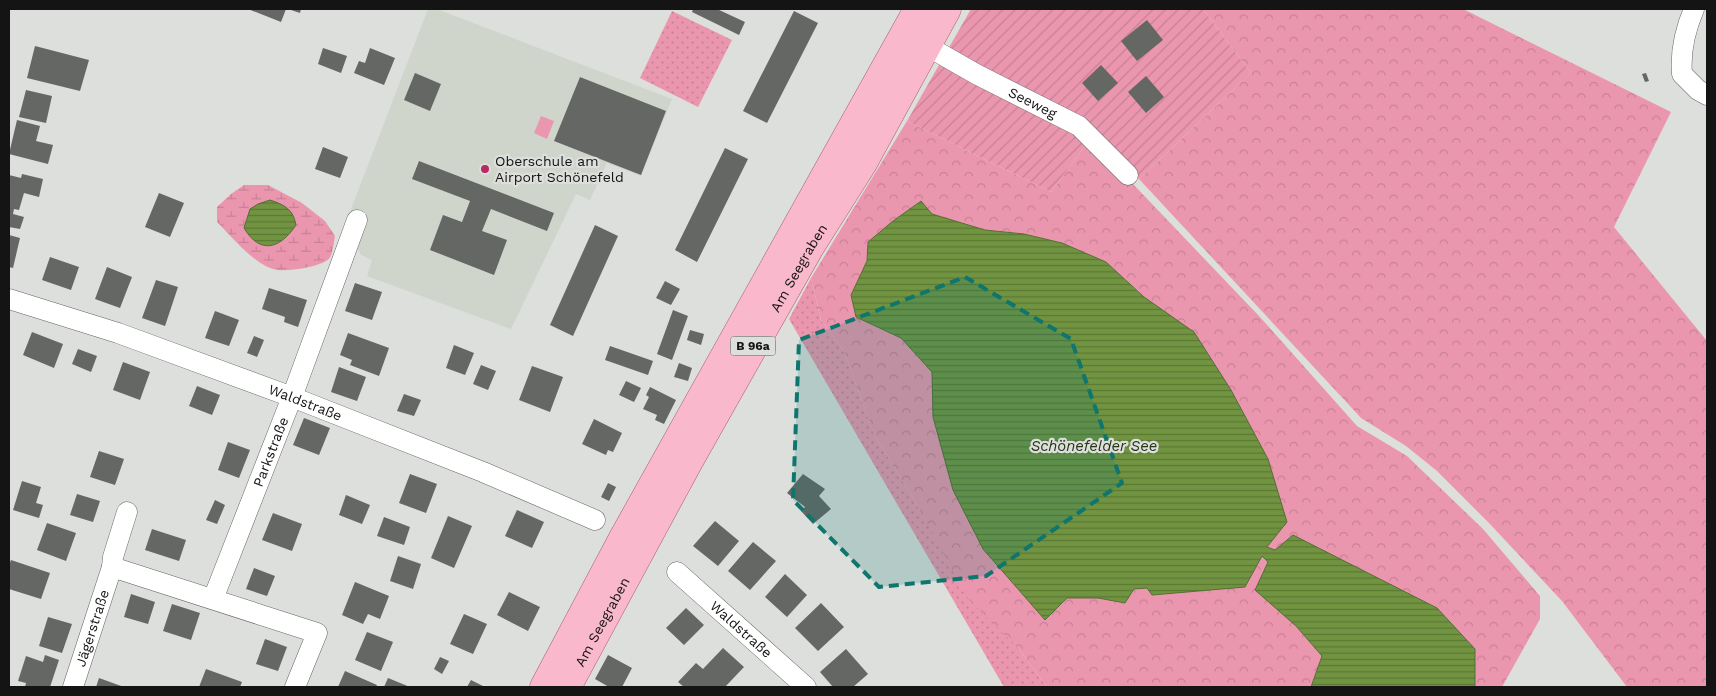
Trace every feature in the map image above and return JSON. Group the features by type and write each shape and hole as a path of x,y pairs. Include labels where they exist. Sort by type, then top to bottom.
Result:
{"main road":[{"name":"Am Seegraben","path":"544,687 626,532 918,9"},
{"name":"Am Seegraben","path":"567,687 694,452 810,247 863,164 947,9"}],"street":[{"path":"1694,9 1687,26 1682,49 1682,74 1698,90 1707,95"},
{"name":"Seeweg","path":"926,46 976,74 1079,126 1128,175"},
{"name":"Parkstraße","path":"213,599 292,396 357,220"},
{"name":"Waldstraße","path":"9,299 118,333 292,396 483,472 595,520"},
{"name":"Jägerstraße","path":"73,687 112,567 113,557 127,512"},
{"path":"112,567 317,633 295,687"},
{"name":"Waldstraße","path":"677,572 806,687"}],"highlighted area":[{"path":"965,277 1071,339 1122,483 986,576 879,587 793,500 799,340"}],"shaded area":[{"name":"Oberschule am Airport Schönefeld","path":"428,9 437,9 672,99 641,176 607,163 590,200 576,194 511,329 367,276 372,260 361,255 348,217"}],"green space":[{"path":"971,9 1203,9 1251,73 1139,179 1087,143 1051,192 907,121"},
{"path":"1203,9 1463,9 1671,112 1614,227 1707,341 1707,687 1627,687 1562,601 1489,523 1437,471 1406,446 1361,418 1139,179 1251,73"},
{"path":"672,11 732,40 698,107 640,78"},
{"path":"541,116 554,121 547,139 534,133"},
{"path":"907,121 1051,192 1087,143 1132,183 1259,316 1357,426 1407,456 1483,529 1540,596 1540,619 1502,687 1475,687 1475,649 1267,547 1144,297 1106,262 1062,243 1024,234 985,230 932,214 920,201 868,242 867,261 851,295 856,317 901,338 933,372 933,417 1045,620 1067,598 1098,598 1125,603 1134,589 1148,588 1152,595 1179,592 1262,556 1268,562 1296,626 1322,656 1311,687 1047,687 1018,648 968,599 919,508 874,434 844,351 821,320 811,278"},
{"path":"244,185 268,185 302,203 325,221 335,236 333,250 327,261 293,270 278,270 270,268 253,258 217,222 217,207"},
{"path":"811,278 821,320 844,351 874,434 919,508 1047,687 1004,687 789,319"}],"water":[{"path":"270,200 288,208 293,215 296,225 277,244 270,246 257,242 250,237 244,228 250,209"},
{"name":"Schönefelder See","path":"921,201 932,214 985,230 1024,234 1062,243 1106,262 1144,297 1194,332 1231,390 1268,459 1287,522 1267,547 1275,550 1293,535 1437,608 1475,649 1475,687 1311,687 1322,656 1296,626 1255,590 1268,562 1262,556 1245,587 1152,595 1147,588 1134,589 1125,603 1098,598 1067,598 1045,620 983,549 953,490 933,417 932,372 901,338 856,317 851,295 867,261 868,242"}],"building":[{"path":"248,9 286,9 281,22"},
{"path":"288,9 301,9 300,13"},
{"path":"693,9 717,9 745,22 739,35 692,12"},
{"path":"794,11 818,23 767,123 743,111"},
{"path":"1147,20 1163,40 1137,61 1121,41"},
{"path":"35,46 89,60 80,91 27,78"},
{"path":"323,48 347,56 341,73 318,64"},
{"path":"370,48 395,58 384,85 354,73 359,61 365,63"},
{"path":"1101,65 1118,83 1098,101 1082,83"},
{"path":"415,73 441,84 430,111 404,100"},
{"path":"1646,73 1649,81 1645,82 1642,74"},
{"path":"1146,76 1164,97 1146,113 1128,92"},
{"path":"580,77 666,111 641,175 554,141"},
{"path":"26,90 52,96 46,123 19,117"},
{"path":"17,120 40,126 36,141 53,145 48,164 9,154"},
{"path":"323,147 348,157 340,178 315,169"},
{"path":"725,148 748,159 697,262 675,250"},
{"path":"419,161 554,213 547,231 491,209 482,231 507,240 494,275 430,250 443,215 462,222 470,201 412,179"},
{"path":"22,174 43,179 39,197 24,193 19,210 14,209 13,214 24,217 20,229 9,227 9,175 21,178"},
{"path":"159,193 184,203 170,237 145,227"},
{"path":"595,225 618,236 573,336 550,325"},
{"path":"9,235 20,238 13,268 9,267"},
{"path":"50,257 79,267 71,290 42,280"},
{"path":"107,267 132,277 120,308 95,299"},
{"path":"156,280 178,287 165,326 142,318"},
{"path":"665,281 680,289 671,305 656,298"},
{"path":"355,283 382,292 372,320 345,311"},
{"path":"269,288 307,300 298,327 284,322 285,317 262,309"},
{"path":"673,310 688,316 672,360 657,354"},
{"path":"215,311 239,320 229,346 205,338"},
{"path":"690,330 704,334 701,345 687,340"},
{"path":"32,332 63,344 54,368 23,355"},
{"path":"348,333 389,348 379,376 350,365 352,360 340,355"},
{"path":"254,336 264,340 257,357 247,353"},
{"path":"454,345 474,353 465,375 446,368"},
{"path":"610,346 653,361 648,375 605,360"},
{"path":"78,349 97,356 91,372 72,364"},
{"path":"123,362 150,372 140,400 113,390"},
{"path":"679,363 692,368 688,381 674,377"},
{"path":"481,365 496,371 488,390 473,384"},
{"path":"532,366 563,377 550,412 519,400"},
{"path":"339,367 366,377 357,401 331,392"},
{"path":"626,381 641,388 634,402 619,395"},
{"path":"197,386 220,395 212,415 189,406"},
{"path":"650,387 676,400 664,424 655,420 657,415 643,409 649,397 646,395"},
{"path":"404,394 421,400 414,416 397,411"},
{"path":"304,418 330,428 319,455 293,445"},
{"path":"594,419 622,433 613,452 608,450 606,455 582,444"},
{"path":"228,442 250,450 239,478 218,470"},
{"path":"99,451 124,459 115,485 90,477"},
{"path":"410,474 437,484 426,513 399,503"},
{"path":"803,474 825,489 819,496 831,509 813,524 801,511 805,507 787,493"},
{"path":"22,481 41,487 36,503 43,505 39,518 13,510"},
{"path":"608,483 616,487 609,501 601,497"},
{"path":"77,494 100,501 93,522 70,515"},
{"path":"346,495 370,505 362,524 339,515"},
{"path":"215,500 225,505 217,524 206,520"},
{"path":"517,510 544,522 532,548 505,536"},
{"path":"273,513 302,524 292,551 262,540"},
{"path":"448,516 472,526 454,568 431,558"},
{"path":"384,517 410,527 404,545 377,536"},
{"path":"715,521 739,541 718,566 693,546"},
{"path":"47,523 76,533 66,561 37,550"},
{"path":"152,529 186,540 179,561 145,550"},
{"path":"753,542 776,561 750,590 728,571"},
{"path":"398,556 421,564 413,589 390,581"},
{"path":"11,560 50,573 41,599 9,589 9,565"},
{"path":"254,568 275,576 267,596 246,589"},
{"path":"785,574 807,595 787,617 765,597"},
{"path":"355,582 389,596 380,619 368,614 363,624 342,615"},
{"path":"509,592 540,607 528,631 497,615"},
{"path":"131,594 155,602 148,624 124,617"},
{"path":"821,603 844,627 818,651 795,628"},
{"path":"172,604 200,613 191,640 163,631"},
{"path":"686,608 704,625 684,645 666,628"},
{"path":"464,614 487,624 473,654 450,644"},
{"path":"48,617 72,624 62,653 39,646"},
{"path":"367,632 393,642 381,671 355,660"},
{"path":"265,639 287,647 278,671 256,664"},
{"path":"723,648 744,667 725,687 684,687 678,682 696,663 703,669"},
{"path":"846,649 868,674 853,687 833,687 820,672"},
{"path":"45,655 59,660 50,687 25,687 26,683 18,681 26,656 43,662"},
{"path":"608,655 632,668 622,687 609,687 595,679"},
{"path":"440,657 449,661 442,674 434,669"},
{"path":"206,669 242,682 240,687 199,687"},
{"path":"345,671 377,685 376,687 338,687"},
{"path":"99,678 124,687 96,687"},
{"path":"388,678 410,687 384,687"},
{"path":"471,680 485,687 467,687"}],"place":[{"name":"Oberschule am Airport Schönefeld","path":"485,169"}]}
